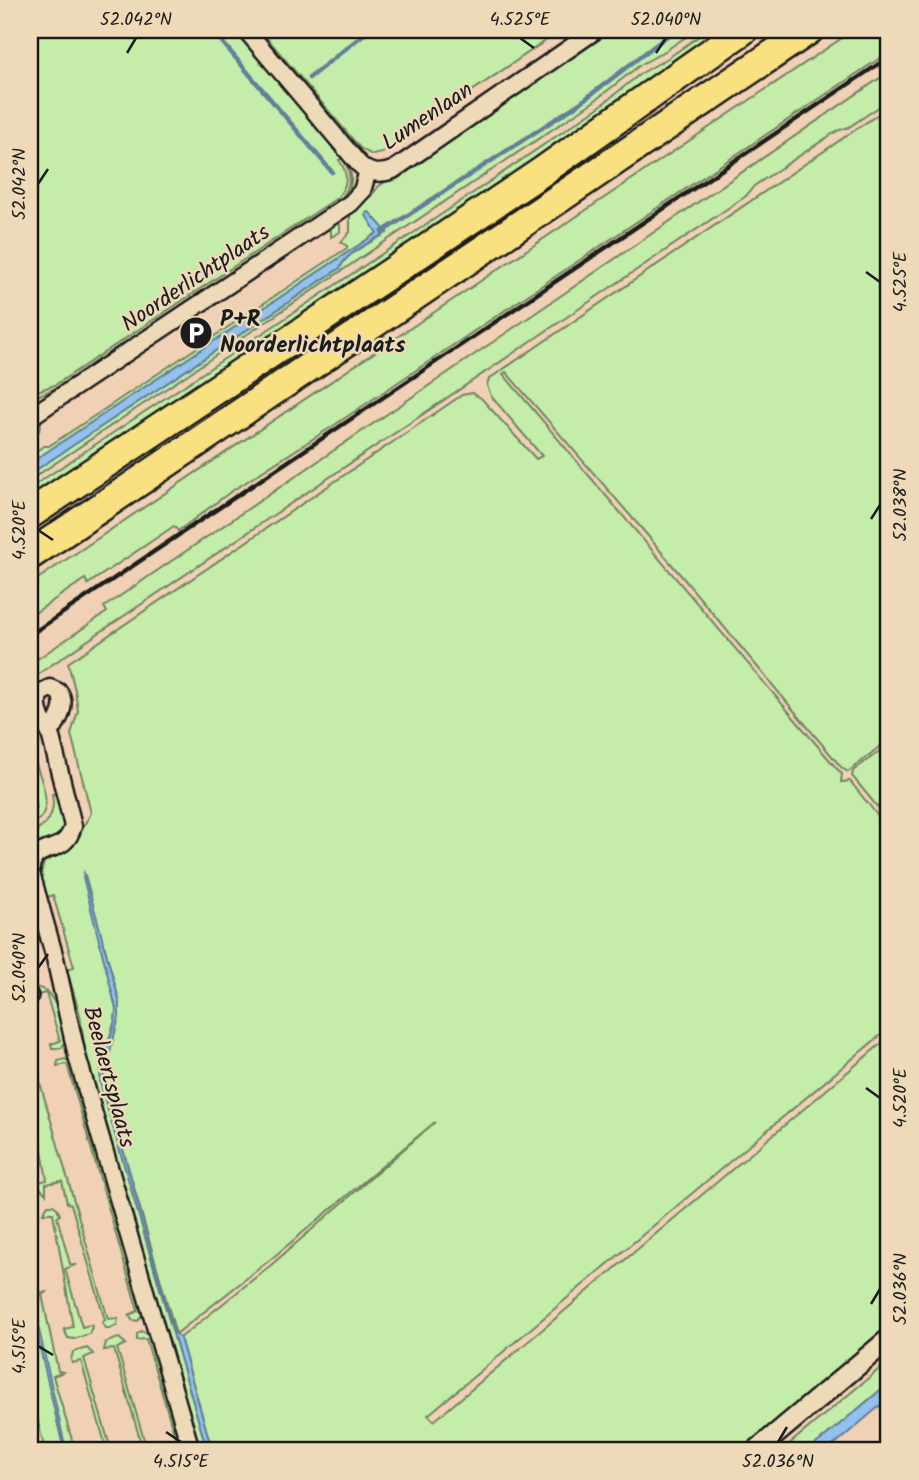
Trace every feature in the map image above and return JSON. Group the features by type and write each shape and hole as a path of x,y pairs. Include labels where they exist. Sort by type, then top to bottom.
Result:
{"highway":[{"path":"30,514 549,166 743,30"},
{"path":"30,555 809,30"}],"street":[{"name":"Lumenlaan","path":"246,30 358,163 368,171 383,173 393,170 596,30"},
{"name":"Noorderlichtplaats","path":"31,412 351,203 362,191 368,171"},
{"name":"Beelaertsplaats","path":"50,733 73,823 69,837 64,842 39,853 33,859 30,871 35,905 55,957 77,1056 191,1450"},
{"path":"757,1450 889,1339"},
{"path":"777,1450 889,1356"}],"green space":[{"path":"30,30 237,30 343,157 339,160 346,179 337,198 55,385 37,391 30,380"},
{"path":"260,30 561,30 382,153 372,155 360,148"},
{"path":"610,30 696,30 640,65 593,102 30,480 30,474 340,268 354,252 387,233 366,215 377,233 30,463 30,455 44,446 49,446 347,248 341,242 350,232 350,212 371,196 379,186"},
{"path":"708,30 720,30 446,220 30,498 30,488 442,214 599,107 640,74"},
{"path":"854,30 889,30 889,52 229,493 178,531 174,526 88,584 85,579 30,616 30,584"},
{"path":"889,72 889,100 754,186 746,196 30,682 30,664 107,612 104,607"},
{"path":"889,107 889,739 848,772 506,372 503,374 842,774 841,782 850,781 889,830 889,1028 428,1415 434,1421 889,1037 889,1332 748,1450 212,1450 180,1338 270,1266 435,1122 271,1259 176,1334 103,1079 119,1000 85,875 116,1008 100,1082 207,1450 199,1450 86,1058 80,1015 67,970 74,967 53,895 45,898 40,878 44,862 74,843 91,813 71,734 78,711 68,663 462,395 472,393 481,398 536,459 542,456 491,396 487,385 489,379"},
{"path":"345,159 351,179 344,199 40,401 32,398 56,388 340,200 349,181"},
{"path":"333,222 340,224 340,232 331,237 331,230 328,229 42,419 39,431 30,438 30,426 49,411"},
{"path":"889,744 889,821 852,776 853,771"},
{"path":"33,756 43,784 46,804 39,819 30,825 30,811 37,808 30,783 30,757"},
{"path":"58,793 66,828 56,840 30,848 30,833 46,823 52,813 52,794"},
{"path":"35,987 49,994 57,1008 65,1041 62,1048 52,1048 51,1044 60,1041 46,993 37,995 35,990 30,989"},
{"path":"30,1048 108,1319 118,1318 117,1325 111,1328 106,1328 102,1323 105,1320 62,1181 46,1184 46,1194 39,1187 38,1182 47,1180 30,1081"},
{"path":"65,1059 71,1062 143,1313 138,1321 132,1320 129,1315 138,1311 67,1064 57,1066 58,1061"},
{"path":"48,1205 57,1208 70,1264 75,1265 65,1269 82,1327 92,1327 89,1334 74,1339 68,1338 64,1329 73,1327 53,1213 43,1213"},
{"path":"30,1257 36,1293 46,1292 42,1295 58,1371 63,1372 53,1376 75,1450 66,1450 61,1436 30,1290"},
{"path":"30,1305 64,1450 45,1450 30,1390"},
{"path":"142,1331 150,1335 184,1450 179,1450 146,1339 137,1340 137,1334"},
{"path":"119,1338 126,1344 117,1348 147,1450 143,1450 114,1349 104,1350 106,1342"},
{"path":"87,1348 93,1354 84,1358 111,1450 107,1450 81,1361 72,1363 71,1360 73,1352"},
{"path":"889,1361 889,1383 809,1450 782,1450"}],"water":[{"path":"369,212 387,232 354,252 340,268 30,474 30,463 377,233 366,215"},
{"path":"84,873 119,1000 119,1017 103,1079 174,1332 180,1338 212,1450 207,1450 100,1082 100,1072 114,1026 116,1008"},
{"path":"30,1290 66,1450 30,1305"},
{"path":"889,1383 889,1398 828,1450 809,1450"}],"waterway":[{"path":"212,30 332,172"},
{"path":"309,78 369,30"},
{"path":"382,232 580,103 675,30"}],"railway":[{"path":"30,635 889,57"}],"place":[{"name":"P+R Noorderlichtplaats","path":"196,333"}]}
